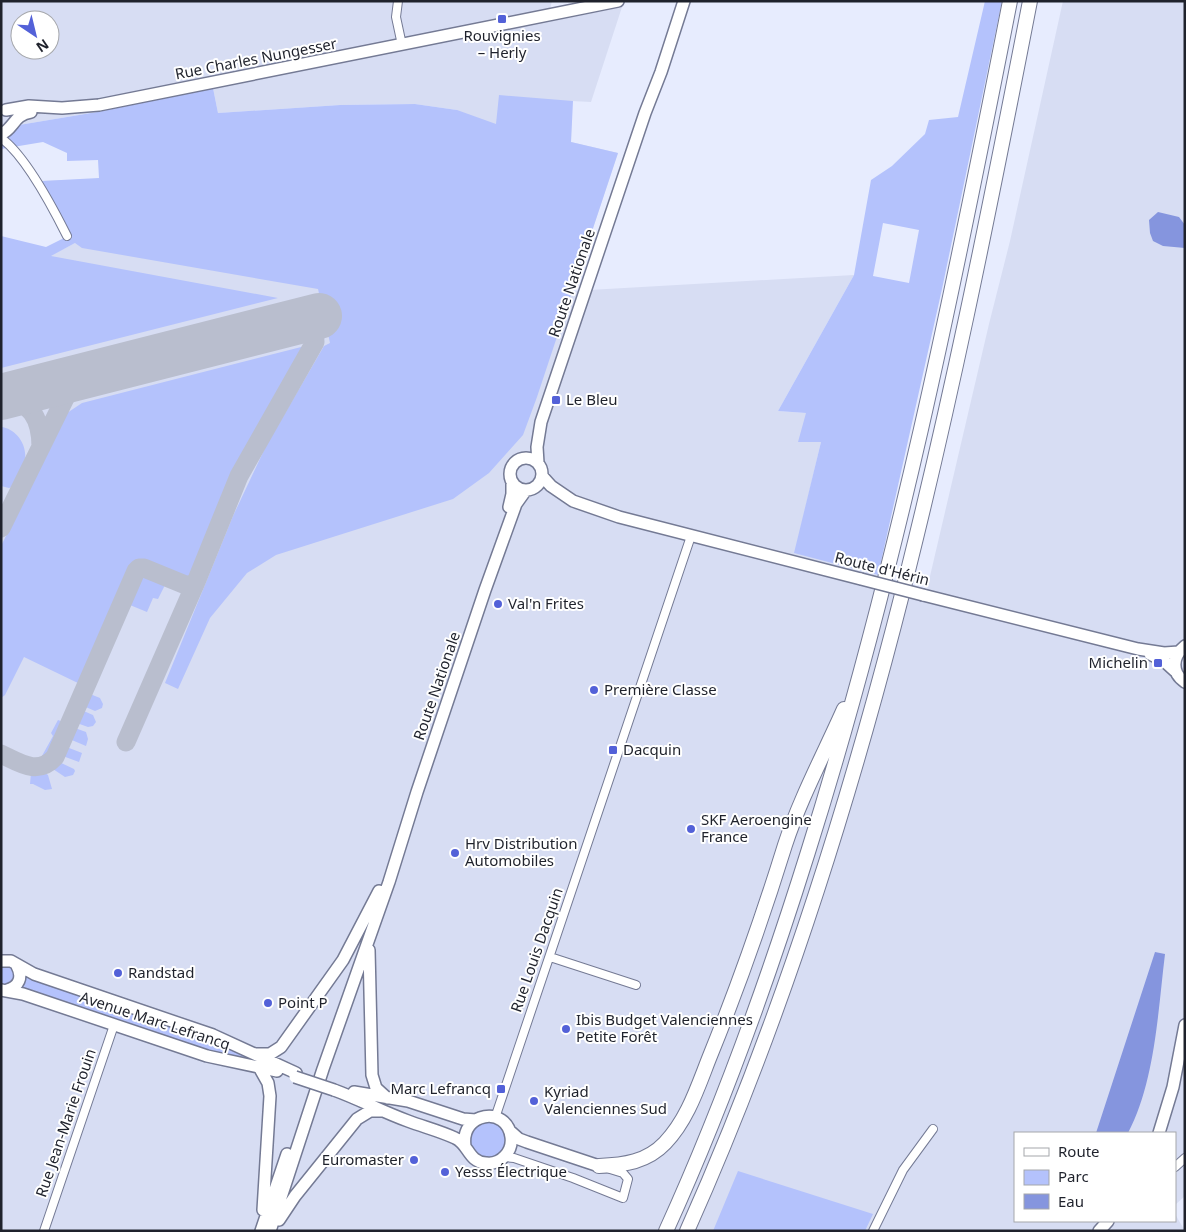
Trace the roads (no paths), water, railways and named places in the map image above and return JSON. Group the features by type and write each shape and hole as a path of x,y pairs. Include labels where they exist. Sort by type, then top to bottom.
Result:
{"highway":[{"path":"666,1231 719,1105 776,949 820,815 870,638 935,370 974,186 1010,1"},
{"path":"687,1231 735,1118 779,1001 822,875 869,716 915,541 950,389 1030,1"},
{"path":"599,1166 634,1162 651,1155 670,1138 685,1115 732,1000 773,888 793,824 846,704 870,638"}],"street":[{"path":"398,1 396,17 402,45"},
{"name":"Rue Charles Nungesser","path":"6,131 20,116 28,112 69,113 99,105 616,1"},
{"name":"Route Nationale","path":"538,463 537,447 541,422 645,113 661,46 679,2"},
{"name":"Rue Charles Nungesser","path":"2,109 29,106 62,108 99,105"},
{"path":"2,109 11,117 6,131 14,150 41,189 67,236"},
{"path":"6,131 14,150"},
{"path":"521,459 530,459 538,463 541,468 542,476 540,482 530,489 518,488 512,482 510,470 530,446 541,422"},
{"name":"Route d'Hérin","path":"542,476 551,486 568,498 619,517 1138,649 1164,653 1182,649"},
{"name":"Route Nationale","path":"485,590 512,497 512,482"},
{"name":"Route Nationale","path":"417,792 516,504 530,489"},
{"name":"Route d'Hérin","path":"530,489 544,490 569,506 587,514 619,517"},
{"name":"Rue Louis Dacquin","path":"495,1118 691,536"},
{"name":"Route d'Hérin","path":"1138,649 1159,658 1175,670 1178,676 1185,682"},
{"path":"1175,670 1175,659 1182,649"},
{"path":"260,1231 344,988 417,792"},
{"path":"272,1231 323,1069 369,939 417,792"},
{"path":"252,1054 270,1054 281,1047 344,960 383,883"},
{"path":"369,939 368,968 372,1075 376,1088 387,1098"},
{"path":"550,957 636,986"},
{"name":"Avenue Marc Lefrancq","path":"1,961 11,961 17,966 39,976 213,1035 296,1075"},
{"name":"Avenue Marc Lefrancq","path":"4,990 14,987 19,981 20,974 17,966"},
{"name":"Avenue Marc Lefrancq","path":"4,990 212,1058 296,1075"},
{"name":"Rue Jean-Marie Frouin","path":"44,1231 114,1025"},
{"path":"1160,1132 1173,1087 1185,1025"},
{"path":"259,1067 268,1083 270,1096 260,1231"},
{"path":"296,1075 334,1088 407,1121 454,1137 465,1146 470,1155 481,1162 493,1163 504,1158 514,1158 573,1178 623,1198 628,1182 627,1177 620,1172 519,1139 503,1122 495,1118 463,1119 413,1103 334,1088"},
{"path":"272,1231 295,1196 357,1119 370,1111 385,1111"},
{"path":"465,1146 467,1130 476,1120"},
{"path":"873,1231 903,1170 933,1129"},
{"path":"504,1158 512,1141 510,1131"}],"water":[{"path":"1158,212 1179,217 1185,225 1185,248 1163,246 1153,241 1149,220"},
{"path":"1155,952 1165,954 1150,1069 1137,1113 1128,1132 1096,1132"}],"place":[{"name":"Rouvignies – Herly","path":"502,19"},
{"name":"Le Bleu","path":"556,400"},
{"name":"Val'n Frites","path":"498,604"},
{"name":"Michelin","path":"1158,663"},
{"name":"Première Classe","path":"594,690"},
{"name":"Dacquin","path":"613,750"},
{"name":"SKF Aeroengine France","path":"691,829"},
{"name":"Hrv Distribution Automobiles","path":"455,853"},
{"name":"Randstad","path":"118,973"},
{"name":"Point P","path":"268,1003"},
{"name":"Ibis Budget Valenciennes Petite Forêt","path":"566,1029"},
{"name":"Marc Lefrancq","path":"501,1089"},
{"name":"Kyriad Valenciennes Sud","path":"534,1101"},
{"name":"Euromaster","path":"414,1160"},
{"name":"Yesss Électrique","path":"445,1172"}]}
